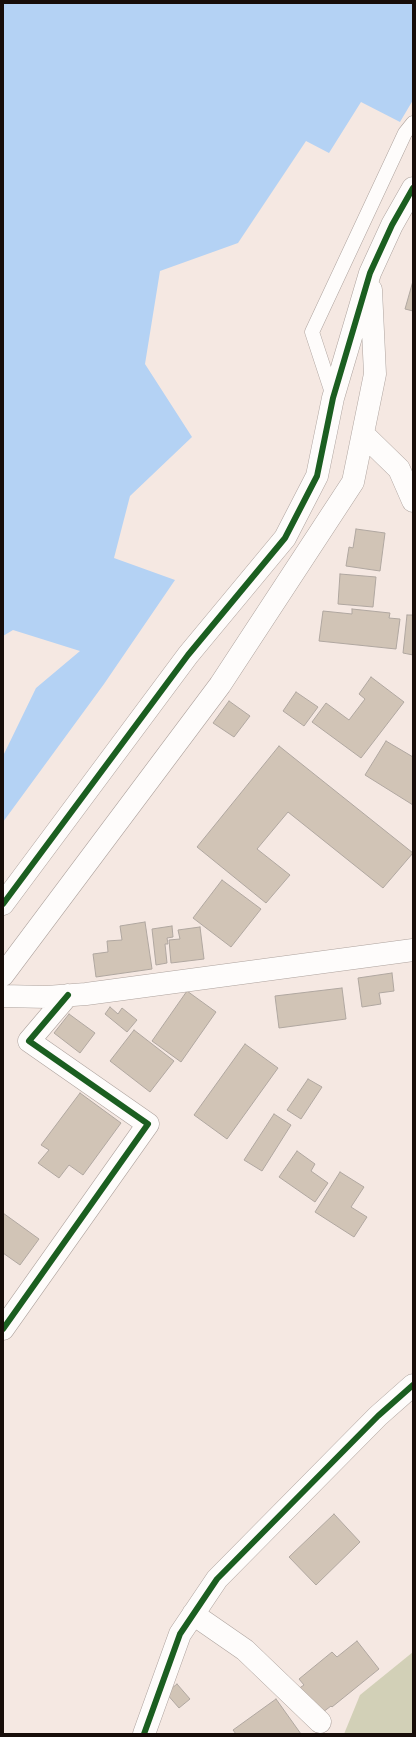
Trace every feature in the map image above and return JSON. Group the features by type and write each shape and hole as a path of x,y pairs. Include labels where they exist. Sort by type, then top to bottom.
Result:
{"street":[{"path":"3,904 188,655 285,538 317,476 333,398 370,273 392,225 413,188"},
{"path":"3,975 220,685 353,482 376,374 370,273"},
{"path":"363,434 399,468 413,501"},
{"path":"3,996 47,997 68,995 413,950"},
{"path":"3,1329 148,1124 29,1041 68,995"},
{"path":"144,1734 180,1634 217,1579 378,1416 413,1385"},
{"path":"193,1614 245,1650 320,1722"}],"lane":[{"path":"333,398 312,332 406,133 413,123"}],"shaded area":[{"path":"413,1652 413,1734 344,1734 360,1695"}],"water":[{"path":"3,3 413,3 413,100 400,122 361,102 329,153 306,141 238,243 160,271 145,364 192,437 130,496 114,558 175,580 104,684 3,822 3,756 36,688 80,651 13,630 3,636"}],"building":[{"path":"413,281 413,311 405,309"},
{"path":"356,529 385,533 380,571 346,566 349,547 353,548"},
{"path":"340,574 376,577 373,607 338,604"},
{"path":"352,609 390,613 389,618 400,619 396,649 319,641 323,611 352,614"},
{"path":"407,615 413,615 413,655 403,653"},
{"path":"371,677 404,702 361,758 312,722 326,703 349,720 365,699 359,694"},
{"path":"296,692 318,707 304,726 283,711"},
{"path":"229,701 250,716 234,737 213,723"},
{"path":"386,741 413,757 413,805 365,775"},
{"path":"279,746 413,853 383,888 288,812 257,849 290,875 266,903 197,847"},
{"path":"222,880 261,909 231,947 193,918"},
{"path":"145,922 152,969 96,977 93,954 108,952 107,941 122,940 120,926"},
{"path":"172,926 173,937 167,938 168,944 165,944 167,963 156,965 152,929"},
{"path":"200,927 204,959 171,963 169,940 180,939 178,930"},
{"path":"392,973 394,991 379,993 381,1004 362,1007 358,978"},
{"path":"342,988 346,1019 279,1028 275,996"},
{"path":"187,991 216,1012 181,1062 152,1041"},
{"path":"110,1007 118,1014 122,1008 137,1020 127,1032 105,1014"},
{"path":"69,1014 95,1033 80,1053 54,1033"},
{"path":"134,1030 174,1061 150,1092 110,1061"},
{"path":"245,1044 278,1068 227,1139 194,1115"},
{"path":"308,1079 322,1087 301,1119 287,1110"},
{"path":"80,1093 121,1123 83,1175 69,1165 59,1178 38,1163 49,1150 41,1145"},
{"path":"274,1114 291,1125 262,1171 244,1160"},
{"path":"297,1151 315,1164 311,1171 328,1183 315,1202 279,1177"},
{"path":"340,1172 364,1187 351,1207 367,1217 354,1237 315,1212"},
{"path":"3,1213 39,1239 20,1265 3,1253"},
{"path":"334,1514 360,1542 316,1585 289,1557"},
{"path":"357,1641 379,1669 332,1707 331,1706 319,1715 298,1689 304,1685 299,1679 332,1652 337,1657"},
{"path":"177,1684 190,1699 179,1708 166,1693"},
{"path":"276,1699 301,1734 236,1734 233,1730"}],"cycle path":[{"path":"3,904 188,655 285,538 317,476 333,398 370,273 392,225 413,188"},
{"path":"3,1329 148,1124 29,1041 68,995"},
{"path":"144,1734 180,1634 217,1579 378,1416 413,1385"}]}
